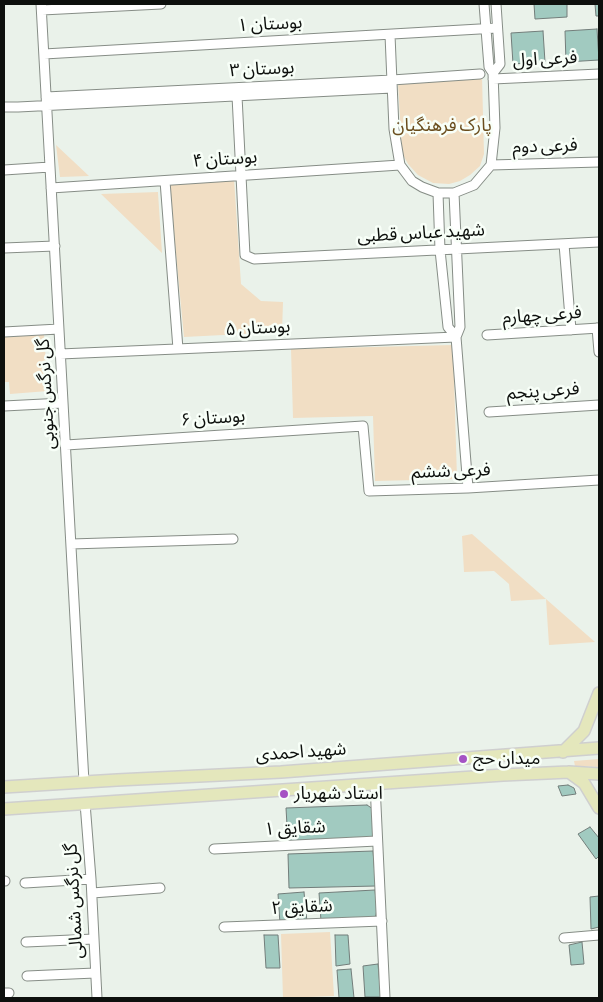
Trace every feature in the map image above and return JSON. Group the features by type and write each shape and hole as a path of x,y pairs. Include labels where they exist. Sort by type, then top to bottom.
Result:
{"main road":[{"path":"563,752 584,731 599,693"},
{"name":"شهید احمدی","path":"4,788 281,772 599,748"},
{"name":"شهید احمدی","path":"4,809 569,772 599,774"},
{"path":"569,772 584,784 599,808"}],"street":[{"path":"42,7 161,4"},
{"path":"390,34 395,136 400,165 412,181 422,187 438,193 454,193 474,186 491,165 495,128 493,76 489,68 484,4"},
{"path":"493,76 500,64 496,4"},
{"name":"گل نرگس جنوبی","path":"42,7 84,782"},
{"name":"بوستان ۱","path":"44,54 498,28"},
{"name":"بوستان ۳","path":"47,101 237,96 392,84 480,74"},
{"name":"فرعی اول","path":"493,76 599,74"},
{"name":"بوستان ۳","path":"47,101 392,84"},
{"path":"237,96 241,175"},
{"path":"4,106 18,107 47,101"},
{"name":"فرعی دوم","path":"491,165 599,162"},
{"name":"بوستان ۴","path":"52,188 400,165"},
{"path":"4,170 50,167"},
{"name":"شهید عباس قطبی","path":"241,175 245,255 254,259 599,242"},
{"path":"165,181 178,349"},
{"path":"438,193 440,250 448,327 456,337"},
{"path":"454,193 455,249 460,327 456,337 468,488"},
{"path":"564,244 571,330"},
{"path":"4,248 55,246"},
{"path":"598,328 599,352"},
{"name":"فرعی چهارم","path":"487,336 598,328"},
{"path":"4,332 59,329"},
{"name":"بوستان ۵","path":"60,354 456,337"},
{"path":"4,406 63,403"},
{"name":"فرعی پنجم","path":"489,412 599,405"},
{"name":"فرعی ششم","path":"363,426 369,491 468,488 599,480"},
{"name":"بوستان ۶","path":"66,445 363,426"},
{"path":"71,544 233,539"},
{"path":"374,784 386,998"},
{"name":"گل نرگس شمالی","path":"85,803 92,893 96,998"},
{"name":"شقایق ۱","path":"214,849 377,841"},
{"path":"25,883 91,879"},
{"path":"92,893 160,888"},
{"name":"شقایق ۲","path":"224,928 382,920"},
{"path":"564,938 599,935"},
{"path":"26,942 94,939"},
{"path":"27,976 95,973"}],"green space":[{"name":"پارک فرهنگیان","path":"482,76 484,154 480,166 460,181 449,184 433,183 418,175 408,164 402,153 398,83"},
{"path":"56,145 89,176 60,177"},
{"path":"234,179 241,284 261,301 283,302 282,332 184,337 169,182"},
{"path":"158,193 162,253 101,194"},
{"path":"44,334 48,391 10,394 9,382 4,382 4,337"},
{"path":"453,345 457,479 375,481 373,416 293,418 291,349"},
{"path":"472,534 546,599 511,601 509,584 494,571 464,572 462,536"},
{"path":"546,599 595,642 549,645"},
{"path":"599,759 599,767 575,766 574,761"},
{"path":"330,932 334,996 283,998 281,934"}],"building":[{"path":"534,4 567,4 567,17 535,19"},
{"path":"595,4 599,4 599,16 596,16"},
{"path":"597,29 599,60 566,62 565,31"},
{"path":"543,31 545,62 513,64 511,33"},
{"path":"568,785 574,788 576,794 562,796 558,786"},
{"path":"367,805 373,809 374,840 288,843 286,808"},
{"path":"590,827 599,838 599,856 596,859 578,834"},
{"path":"373,851 376,886 289,888 288,854"},
{"path":"375,890 377,909 373,919 321,921 319,893"},
{"path":"304,892 307,922 280,924 278,894"},
{"path":"599,896 599,927 591,929 590,897"},
{"path":"264,935 278,935 280,968 266,968"},
{"path":"335,935 348,935 350,964 336,966"},
{"path":"582,942 584,964 571,965 569,945"},
{"path":"378,964 381,997 365,997 363,966"},
{"path":"351,969 354,998 339,998 337,970"}],"place":[{"name":"میدان حج","path":"463,759"},
{"name":"استاد شهریار","path":"284,794"}]}
